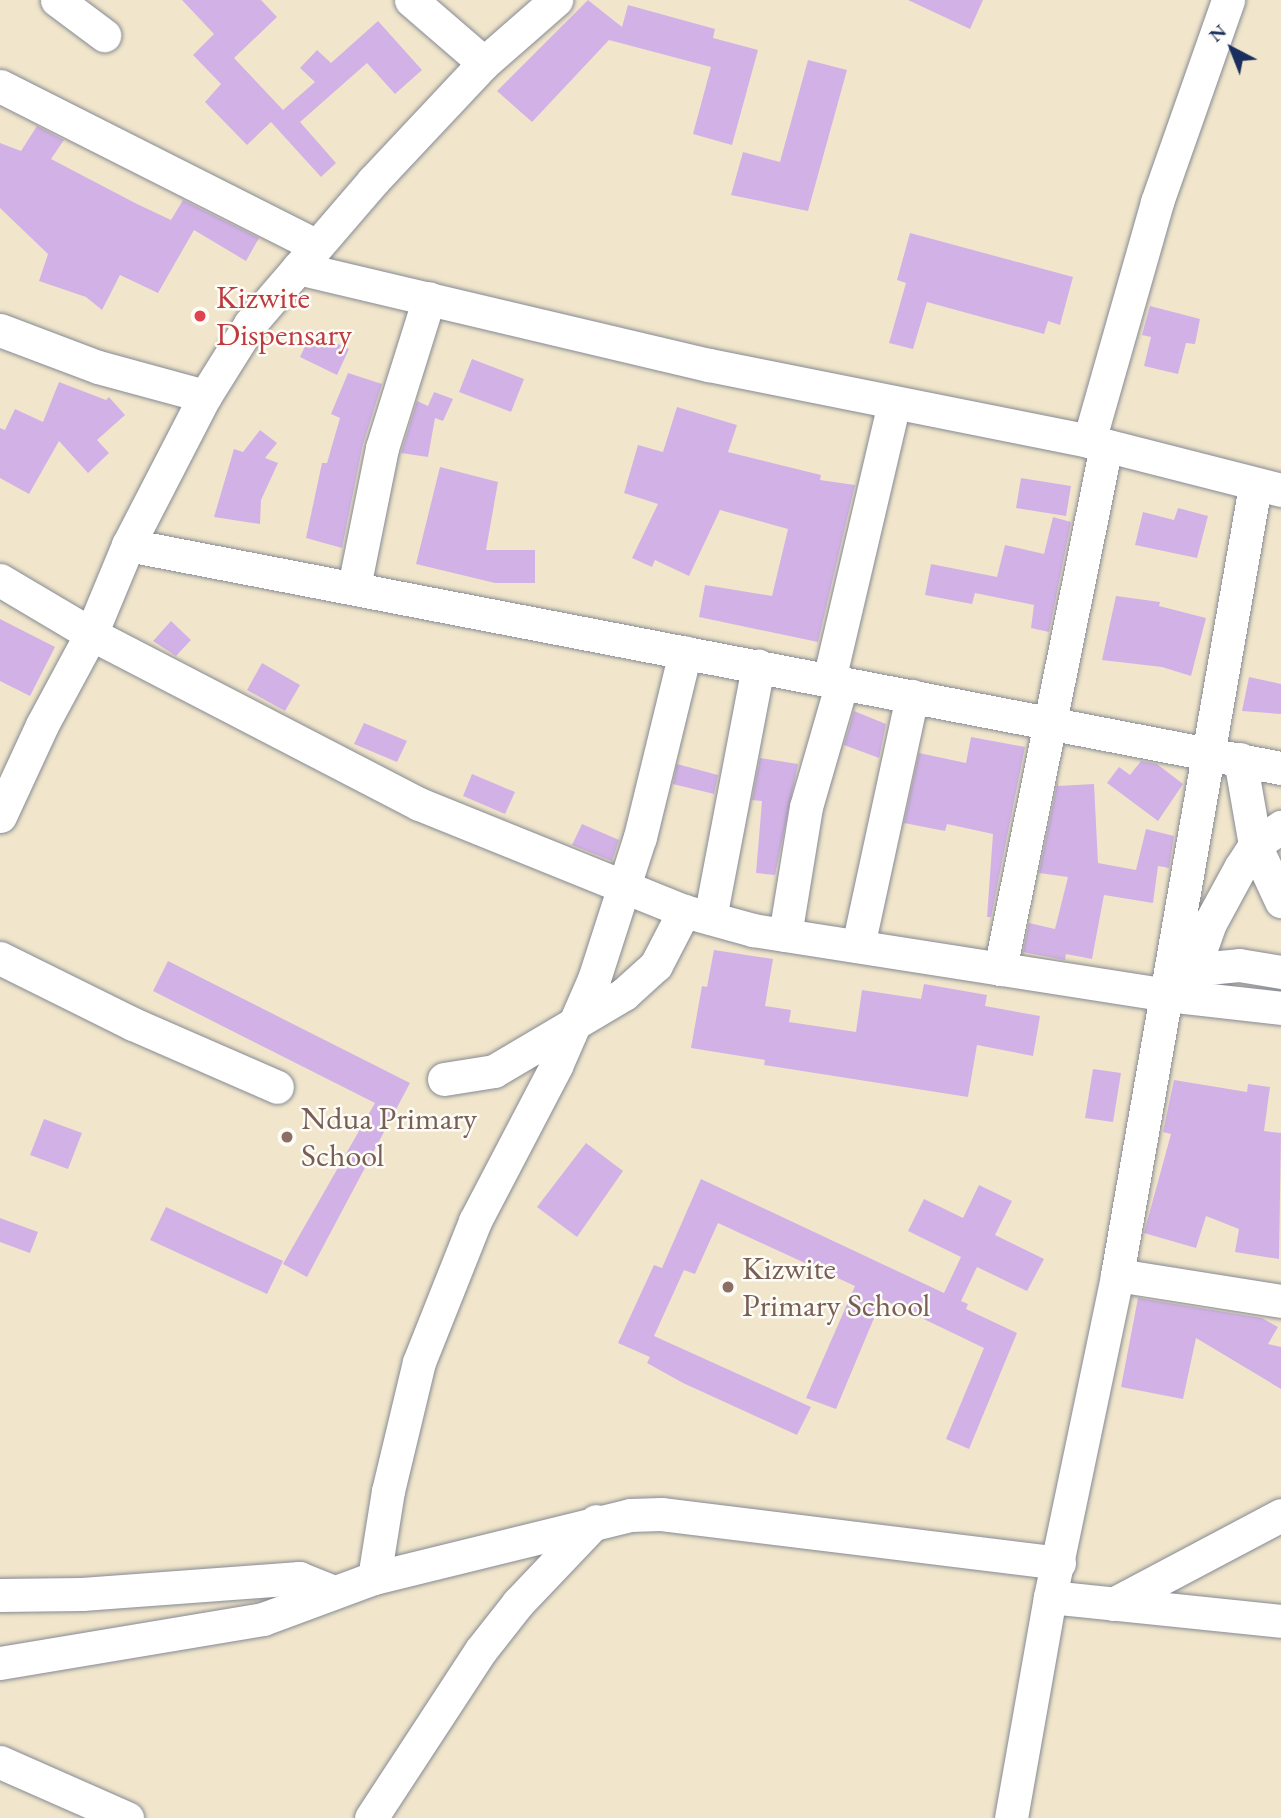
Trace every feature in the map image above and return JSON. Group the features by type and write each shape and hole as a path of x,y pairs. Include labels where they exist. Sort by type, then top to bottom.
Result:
{"street":[{"path":"57,0 104,35"},
{"path":"411,0 484,64"},
{"path":"0,816 91,634 128,545 205,396 250,324 307,256 484,64 556,0"},
{"path":"1000,969 1049,722 1098,443 1157,202 1228,0"},
{"path":"0,86 307,256 429,298 709,365 1098,443 1268,488 1224,756 1050,1597 1011,1818"},
{"path":"354,587 382,448 429,298"},
{"path":"0,330 98,367 205,396"},
{"path":"785,935 806,807 894,402"},
{"path":"128,545 1281,768"},
{"path":"0,580 91,634 419,804 697,914 785,935 1000,969 1177,978 1281,1008"},
{"path":"374,1578 388,1491 424,1349 475,1220 576,1023 640,837 685,652"},
{"path":"444,1079 494,1071 624,994 656,965 697,914 758,666"},
{"path":"858,947 912,696"},
{"path":"1224,756 1268,836 1281,901"},
{"path":"1177,978 1268,836"},
{"path":"0,958 133,1024 277,1087"},
{"path":"1177,978 1239,965 1281,972"},
{"path":"1117,1275 1281,1301"},
{"path":"0,1663 263,1619 374,1578 596,1521 661,1514 1059,1563"},
{"path":"1113,1604 1281,1515"},
{"path":"371,1818 481,1650 518,1603 596,1521"},
{"path":"0,1595 82,1594 299,1577 333,1592"},
{"path":"1050,1597 1281,1621"},
{"path":"0,1762 127,1818"}],"building":[{"path":"182,0 261,0 277,17 234,58 283,110 315,82 300,68 317,50 331,63 378,21 422,70 395,94 367,63 300,122 336,163 321,177 271,122 247,145 205,102 221,84 193,55 214,34"},
{"path":"588,0 622,27 628,5 715,29 713,38 758,50 732,145 693,134 711,67 609,40 532,122 497,91"},
{"path":"908,0 983,0 970,29"},
{"path":"808,60 847,70 808,211 731,195 743,152 780,162"},
{"path":"37,126 64,140 51,159 137,204 171,220 183,200 259,238 246,261 194,230 158,293 120,275 102,310 86,297 39,281 48,254 0,208 0,143 21,151"},
{"path":"910,233 1073,277 1060,325 1048,321 1044,334 927,302 913,349 889,343 906,283 897,280"},
{"path":"1150,306 1200,319 1195,344 1186,343 1178,374 1144,366 1151,337 1142,335"},
{"path":"312,332 349,349 337,375 300,357"},
{"path":"472,359 524,379 511,412 459,392"},
{"path":"348,373 382,384 363,444 342,548 306,538 322,463 327,463 340,418 331,414"},
{"path":"59,382 106,400 109,397 125,415 97,440 109,453 88,473 59,441 29,494 0,478 0,428 5,430 15,409 43,422"},
{"path":"434,392 453,399 443,421 435,418 428,457 401,453 417,401 428,406"},
{"path":"677,407 737,425 728,452 821,475 820,480 855,485 818,642 699,617 705,585 772,596 788,529 720,510 689,576 655,560 652,567 632,558 658,504 624,493 638,445 663,452"},
{"path":"260,430 277,443 265,458 278,463 261,500 260,524 214,517 234,449 243,452"},
{"path":"440,467 498,482 486,550 535,550 535,583 495,583 416,564"},
{"path":"1021,478 1071,486 1066,516 1016,508"},
{"path":"1178,508 1208,516 1197,558 1135,545 1143,512 1174,520"},
{"path":"1053,517 1071,522 1049,632 1031,628 1034,605 975,593 972,604 925,595 931,564 997,577 1005,545 1044,554"},
{"path":"1116,596 1160,602 1159,606 1206,618 1191,676 1162,667 1102,660"},
{"path":"0,619 55,647 30,696 0,681"},
{"path":"171,621 191,640 176,656 153,641"},
{"path":"262,663 300,685 285,711 247,690"},
{"path":"1249,677 1281,684 1281,714 1242,711"},
{"path":"854,711 886,724 879,758 844,745"},
{"path":"364,723 407,741 397,762 354,744"},
{"path":"971,737 1025,747 991,917 987,917 993,834 947,824 945,831 904,823 919,753 966,763"},
{"path":"760,758 798,764 775,875 756,873 762,801 752,800"},
{"path":"1141,761 1157,764 1183,784 1158,821 1107,783 1119,767 1130,775"},
{"path":"677,764 718,775 714,794 673,784"},
{"path":"472,774 515,792 505,814 463,796"},
{"path":"1058,780 1058,786 1094,784 1098,863 1136,870 1146,829 1174,836 1169,868 1158,866 1153,903 1104,895 1092,959 1066,954 1065,960 1023,952 1029,923 1055,929 1068,877 1039,873"},
{"path":"582,824 619,840 612,861 572,845"},
{"path":"714,950 773,959 765,1006 791,1010 789,1022 856,1032 862,990 921,999 924,984 987,995 985,1006 1040,1016 1033,1056 977,1045 968,1097 764,1065 765,1060 691,1048 702,986 707,987"},
{"path":"168,961 410,1083 307,1277 283,1264 375,1103 153,991"},
{"path":"1093,1069 1121,1073 1113,1122 1085,1118"},
{"path":"1174,1080 1247,1092 1248,1084 1270,1087 1264,1131 1281,1133 1279,1259 1235,1252 1239,1229 1206,1216 1196,1248 1144,1233 1171,1134 1163,1132"},
{"path":"44,1119 82,1133 68,1169 30,1155"},
{"path":"586,1143 623,1171 577,1237 537,1207"},
{"path":"701,1179 944,1293 961,1257 908,1231 924,1199 963,1218 979,1185 1012,1201 995,1235 1044,1259 1027,1291 977,1267 961,1301 968,1304 966,1309 1017,1333 969,1449 946,1439 984,1348 882,1299 836,1409 806,1398 855,1286 718,1223 695,1274 684,1270 654,1336 811,1407 797,1435 683,1383 647,1363 650,1357 618,1343 654,1265 662,1268"},
{"path":"166,1207 283,1261 267,1294 150,1240"},
{"path":"0,1218 38,1232 30,1253 0,1242"},
{"path":"1138,1298 1262,1318 1278,1327 1268,1344 1281,1347 1281,1389 1196,1338 1183,1399 1121,1387"}],"place":[{"name":"Kizwite Dispensary","path":"200,316"},
{"name":"Ndua Primary School","path":"287,1137"},
{"name":"Kizwite Primary School","path":"728,1287"}]}
